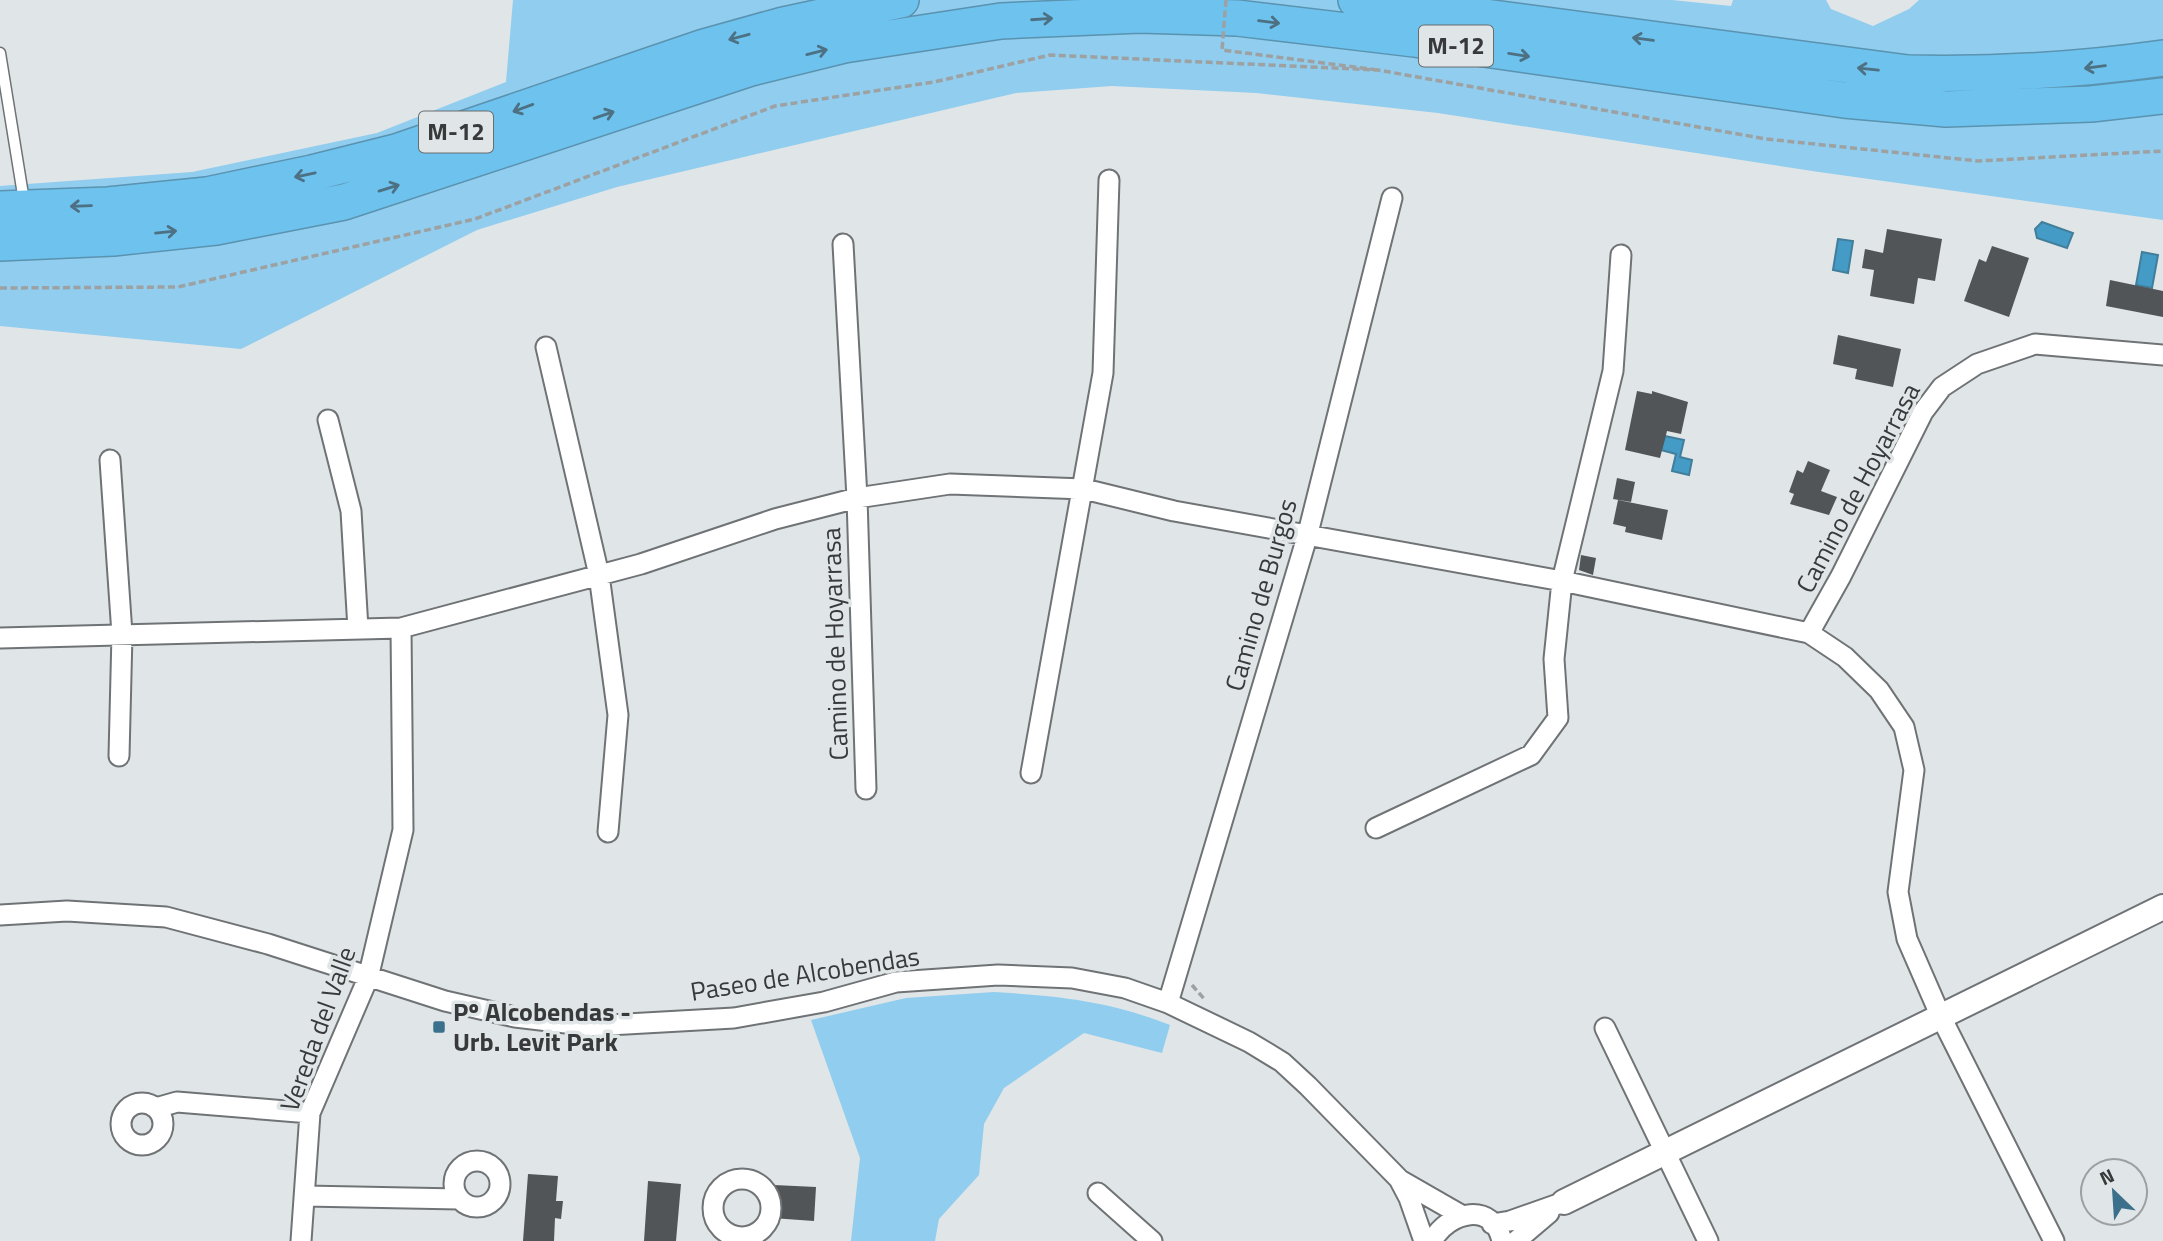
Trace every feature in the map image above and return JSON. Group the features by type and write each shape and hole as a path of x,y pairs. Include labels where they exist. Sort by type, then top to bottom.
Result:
{"highway":[{"name":"M-12","path":"12,209 108,205 208,195 312,173 396,152 704,47 796,22 901,0"},
{"name":"M-12","path":"1356,0 1540,19 1908,73 1993,75 2067,70 2163,58"},
{"name":"M-12","path":"0,243 113,238 216,227 344,202 751,68 844,45 944,28 1013,20 1140,15 1237,19 1414,39 1844,100 1946,109 2091,104 2163,96"}],"street":[{"path":"1031,773 1103,373 1109,180"},
{"name":"Camino de Burgos","path":"1168,1003 1307,537 1392,198"},
{"name":"Camino de Hoyarrasa","path":"843,244 857,498 866,789"},
{"path":"1376,828 1531,755 1558,718 1554,659 1562,581 1613,371 1621,255"},
{"name":"Camino de Hoyarrasa","path":"1809,633 1841,576 1923,412 1942,387 1978,364 2035,344 2163,355"},
{"path":"546,347 599,575 618,715 608,832"},
{"path":"328,420 351,511 358,629"},
{"path":"110,460 122,634 119,756"},
{"name":"Camino de Hoyarrasa","path":"0,638 401,628 599,575 775,519 857,498 950,484 1084,489 1174,511 1562,581 1809,633 1845,657 1879,690 1904,727 1914,770 1898,892 1907,939 1941,1017 2054,1241"},
{"name":"Vereda del Valle","path":"301,1241 310,1113 368,978 403,830 401,628"},
{"path":"1502,1241 1492,1224 1510,1221 1564,1202 2163,907"},
{"name":"Paseo de Alcobendas","path":"0,915 67,911 166,917 268,944 445,1001 503,1014 591,1026 734,1018 824,1002 896,982 998,975 1072,978 1125,988 1168,1003 1249,1042 1282,1062 1399,1179 1461,1215 1473,1215 1492,1224"},
{"path":"1605,1028 1708,1241"},
{"path":"156,1108 177,1102 310,1113"},
{"name":"Paseo de Alcobendas","path":"1399,1179 1409,1198 1424,1241"},
{"path":"1098,1193 1152,1241"},
{"path":"305,1196 459,1199"},
{"path":"1516,1241 1564,1202"},
{"path":"1432,1241 1440,1226 1461,1215"}],"lane":[{"path":"0,53 12,209"}],"path":[{"path":"1226,0 1222,50 1378,70 1766,139 1978,161 2163,151"},
{"path":"0,288 178,287 475,219 775,106 934,82 1050,55 1378,70"},
{"path":"1175,982 1196,986 1209,1006"}],"shaded area":[{"path":"513,0 1672,0 1731,6 1733,0 1826,0 1831,9 1873,26 1909,9 1919,0 2163,0 2163,220 1819,172 1438,113 1256,93 1112,86 1016,93 617,187 477,230 241,349 0,326 0,186 192,172 377,133 506,82"},
{"path":"2042,222 2073,233 2067,248 2037,238 2035,229"},
{"path":"1838,239 1853,241 1848,273 1833,270"},
{"path":"2142,252 2158,255 2152,288 2136,285"},
{"path":"1665,436 1684,440 1680,457 1692,460 1689,475 1672,471 1676,454 1661,450"},
{"path":"994,992 1084,1001 1126,1010 1170,1025 1162,1053 1084,1033 1004,1088 984,1124 979,1175 939,1219 935,1241 851,1241 860,1158 811,1020 906,998"}],"building":[{"path":"1887,229 1942,239 1935,281 1918,278 1914,304 1870,296 1874,270 1862,268 1865,249 1883,253"},
{"path":"1992,246 2029,258 2009,317 1964,301 1979,259 1986,262"},
{"path":"2110,280 2163,291 2163,317 2106,306"},
{"path":"1838,335 1901,349 1893,387 1855,379 1857,369 1833,364"},
{"path":"1637,391 1652,394 1652,391 1688,402 1681,434 1667,431 1660,458 1625,450"},
{"path":"1808,461 1830,470 1821,491 1837,497 1829,515 1790,504 1794,494 1789,492 1797,470 1803,473"},
{"path":"1617,478 1635,482 1631,502 1613,499"},
{"path":"1618,500 1668,510 1662,540 1625,532 1626,527 1613,524"},
{"path":"1581,555 1596,558 1593,575 1579,570"},
{"path":"528,1174 558,1176 556,1201 563,1201 561,1219 555,1218 554,1241 523,1241"},
{"path":"648,1181 681,1184 676,1241 644,1241"},
{"path":"774,1185 816,1187 814,1221 772,1218"}],"place":[{"name":"Pº Alcobendas - Urb. Levit Park","path":"439,1027"}]}
